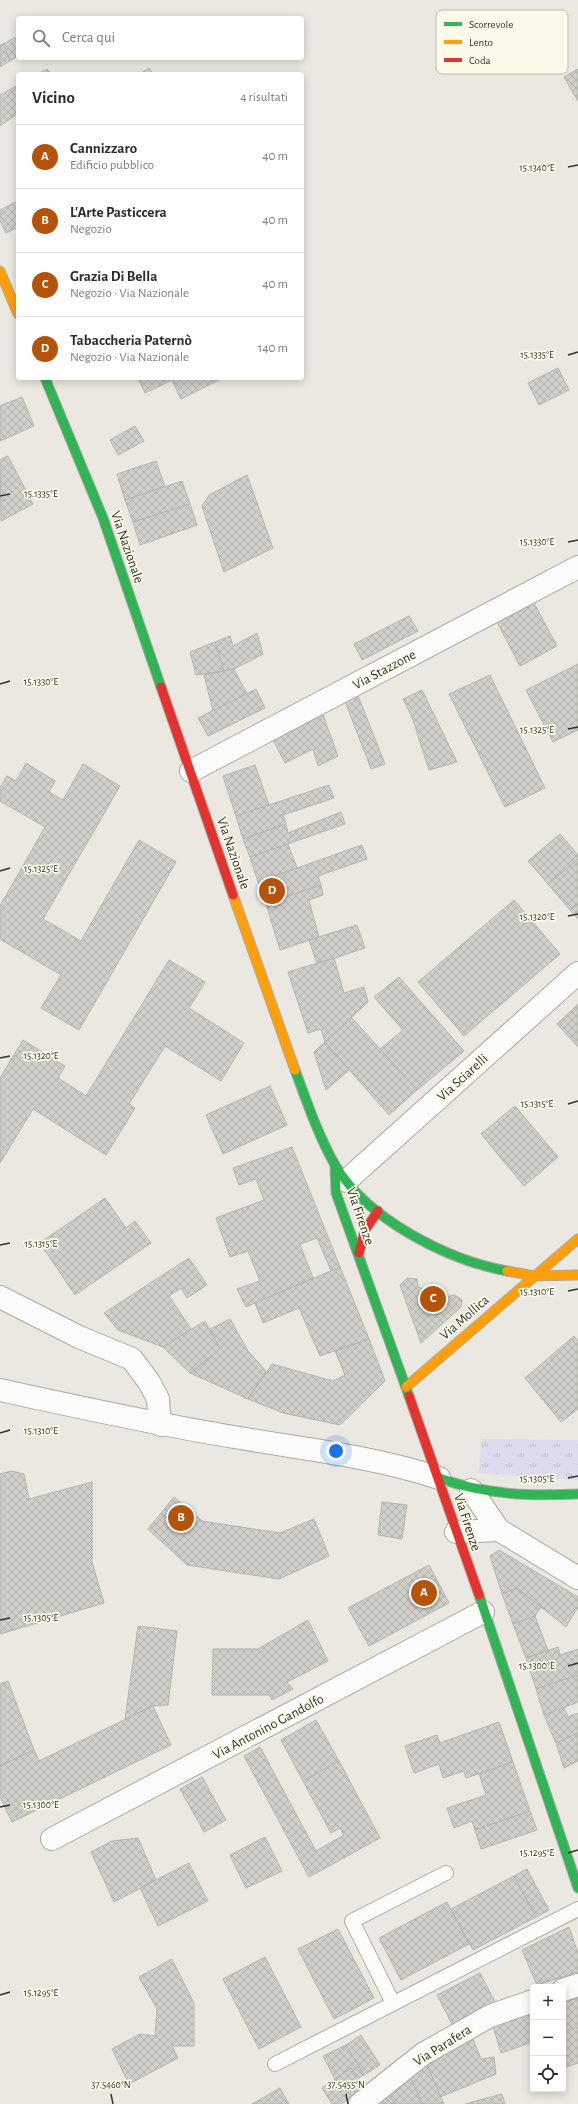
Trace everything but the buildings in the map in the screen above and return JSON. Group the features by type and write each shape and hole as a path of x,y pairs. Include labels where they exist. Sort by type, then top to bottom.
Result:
{"street":[{"path":"0,271 16,309"},
{"name":"Via Nazionale","path":"46,380 103,518 269,999 315,1124 340,1173 378,1211 398,1226 437,1249 486,1267 534,1276 578,1275"},
{"name":"Via Stazzone","path":"191,771 578,567"},
{"name":"Via Sciarelli","path":"340,1173 578,973"},
{"name":"Via Firenze","path":"340,1173 336,1193 360,1253 439,1478 483,1612 578,1888"},
{"path":"360,1253 361,1237 368,1222 378,1211"},
{"name":"Via Mollica","path":"406,1387 578,1239"},
{"path":"0,1297 79,1337 132,1359 149,1382 158,1398 160,1425"},
{"path":"0,1390 160,1425 366,1460 419,1471 471,1490 533,1496 578,1494"},
{"path":"471,1490 499,1530 578,1578"},
{"path":"456,1532 499,1530"},
{"name":"Via Antonino Gandolfo","path":"52,1839 483,1612"},
{"path":"566,1989 578,1985"},
{"name":"Via Parafera","path":"360,2104 423,2054 490,2016 530,2002"}],"lane":[{"path":"393,2003 352,1922 446,1873"},
{"path":"275,2064 578,1909"}],"green space":[{"path":"481,1439 578,1440 578,1480 479,1473"}],"traffic: fast":[{"path":"46,380 103,518 161,687"},
{"path":"295,1070 308,1106 329,1154 349,1185 367,1203 410,1234 435,1247 484,1266 507,1271"},
{"path":"335,1165 336,1193 409,1396"},
{"path":"439,1478 473,1488 508,1493 542,1495 578,1494"},
{"path":"479,1595 578,1888"}],"traffic: slow":[{"path":"0,271 16,309"},
{"path":"233,895 295,1070"},
{"path":"406,1387 578,1239"},
{"path":"507,1271 534,1276 578,1275"}],"traffic: jam":[{"path":"161,687 233,895"},
{"path":"359,1253 365,1230 378,1211"},
{"path":"409,1396 479,1595"}],"place":[{"name":"Tabaccheria Paternò","path":"272,891"},
{"name":"Grazia Di Bella","path":"433,1299"},
{"name":"L'Arte Pasticcera","path":"181,1518"},
{"name":"Cannizzaro","path":"424,1593"}]}
